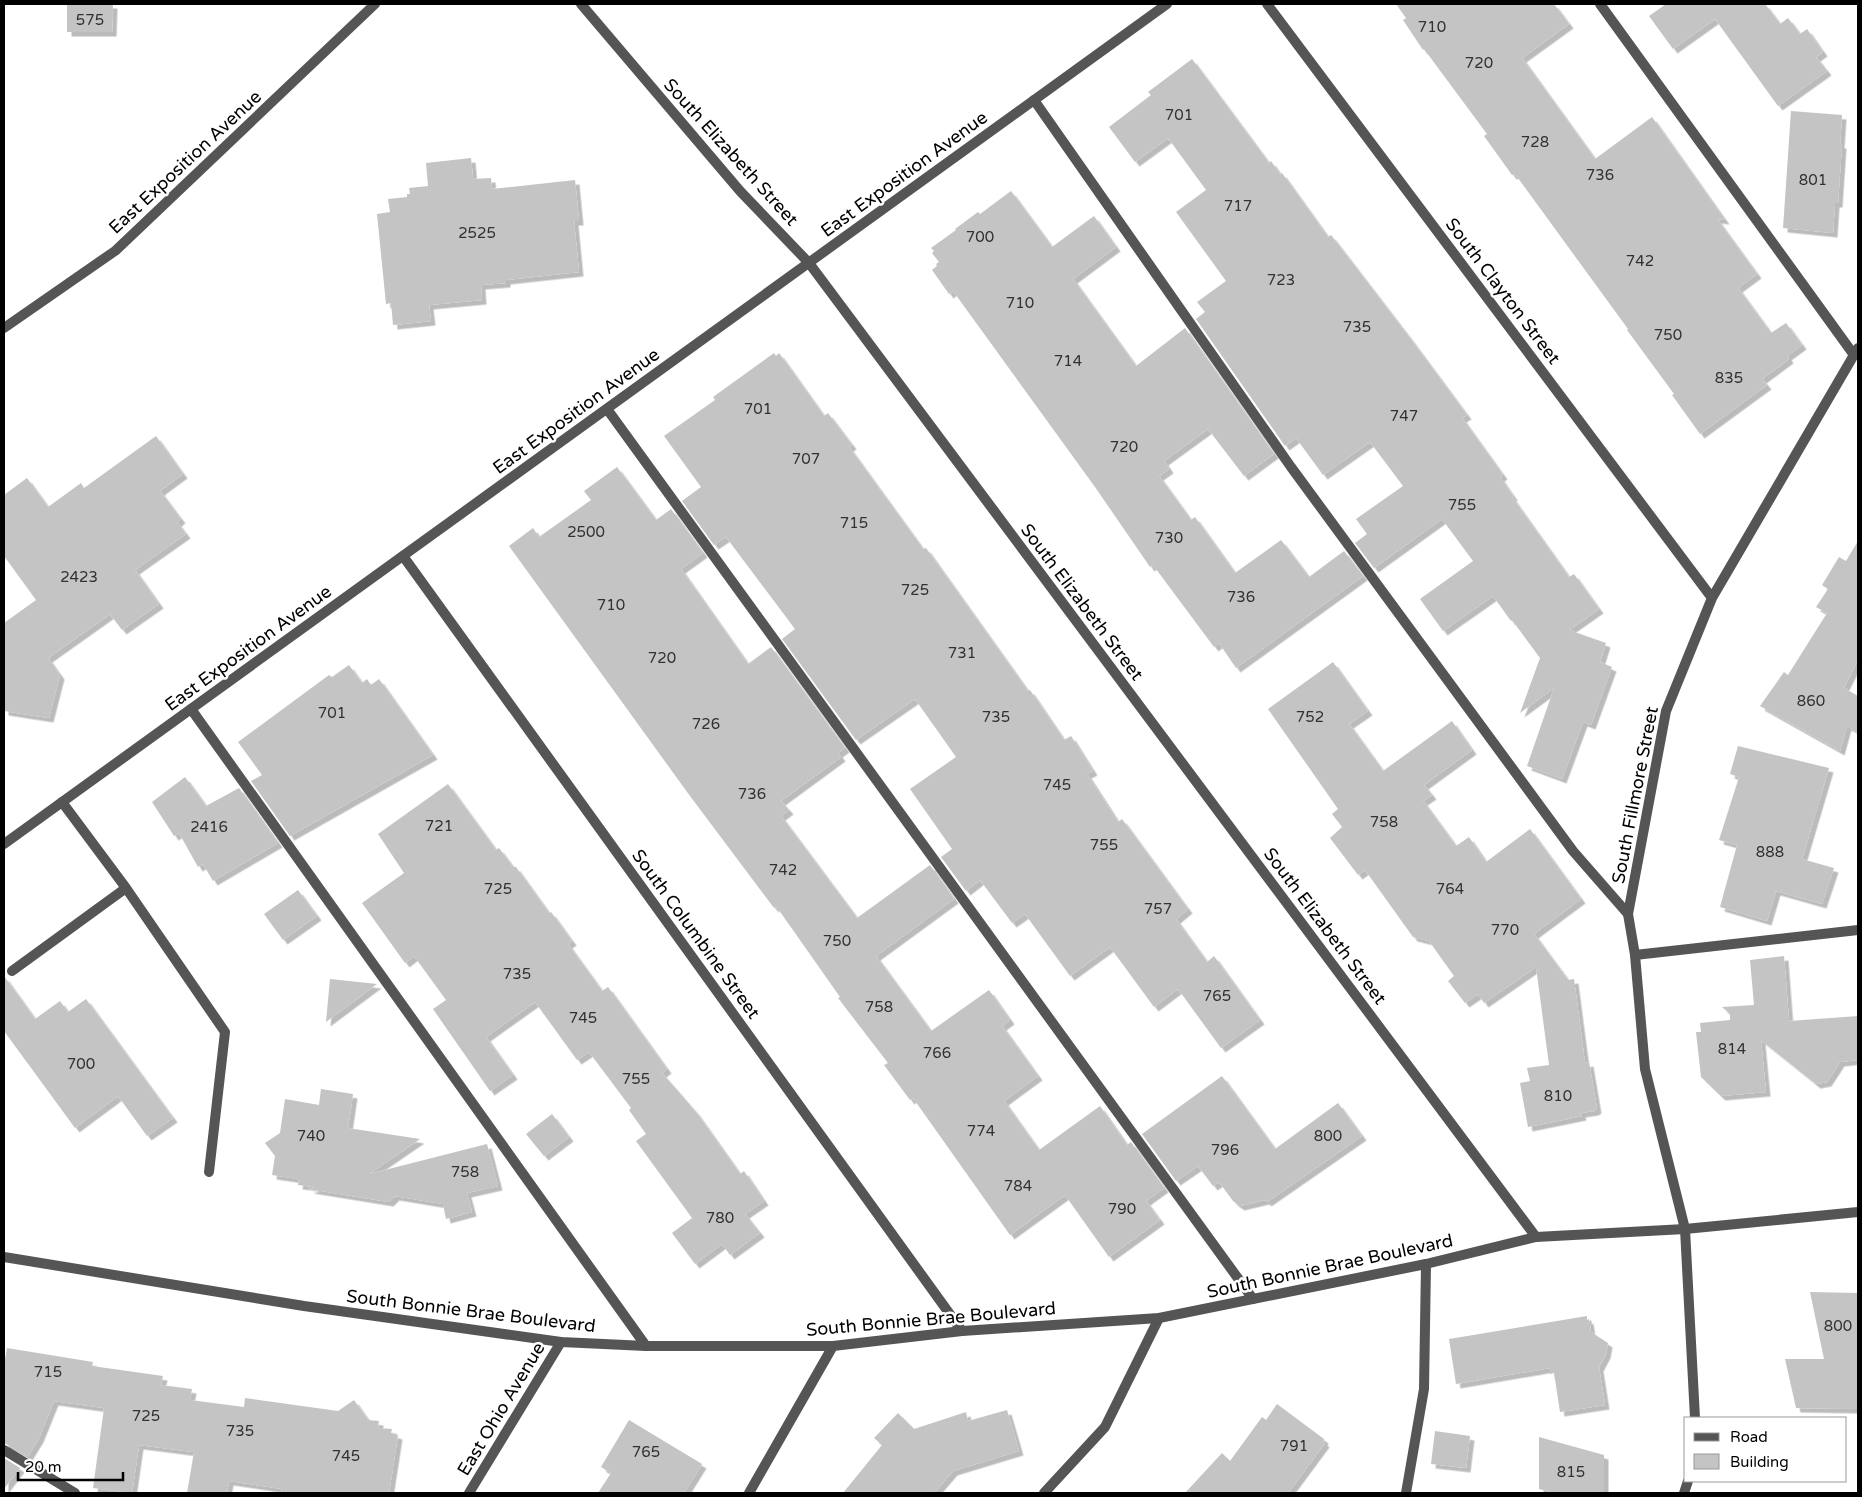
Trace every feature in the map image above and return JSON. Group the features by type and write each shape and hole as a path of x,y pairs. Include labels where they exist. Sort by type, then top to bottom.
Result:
{"street":[{"name":"East Exposition Avenue","path":"4,328 115,251 376,4"},
{"name":"South Elizabeth Street","path":"581,4 740,191 809,263 1536,1237"},
{"name":"East Exposition Avenue","path":"4,844 1167,4"},
{"name":"South Clayton Street","path":"1267,4 1712,598"},
{"path":"1600,4 1856,351"},
{"path":"1034,100 1291,468 1573,851 1628,914"},
{"name":"South Fillmore Street","path":"1685,1229 1645,1068 1635,955 1628,914 1666,711 1712,598 1856,351"},
{"path":"607,409 1254,1299"},
{"name":"South Columbine Street","path":"403,556 962,1332"},
{"path":"191,709 646,1346"},
{"path":"62,802 126,888 225,1032 209,1172"},
{"path":"12,971 126,888"},
{"path":"1635,955 1858,930"},
{"name":"South Bonnie Brae Boulevard","path":"4,1257 304,1306 561,1342 646,1346 833,1346 962,1332 1159,1318 1426,1264 1536,1237 1685,1229 1858,1212"},
{"path":"1685,1229 1695,1417"},
{"path":"1406,1493 1424,1390 1426,1264"},
{"path":"1044,1493 1105,1428 1159,1318"},
{"name":"East Ohio Avenue","path":"469,1493 561,1342"},
{"path":"749,1493 833,1346"},
{"path":"4,1450 69,1492"}],"building":[{"path":"67,4 113,4 112,32 67,32"},
{"path":"1396,4 1554,4 1569,24 1522,58 1595,159 1652,117 1725,220 1717,219 1757,274 1738,288 1771,333 1786,323 1802,345 1787,356 1789,359 1762,379 1767,385 1700,434 1628,329 1515,174 1512,175 1484,136 1487,134 1423,50 1403,20 1406,18"},
{"path":"1666,4 1765,4 1780,24 1788,18 1800,34 1807,29 1823,52 1816,57 1827,71 1778,106 1715,19 1673,49 1649,16"},
{"path":"1192,59 1269,163 1271,161 1280,174 1282,173 1328,237 1331,235 1467,415 1462,418 1503,475 1500,477 1512,497 1569,577 1574,574 1599,609 1569,630 1606,643 1600,662 1612,667 1591,725 1583,722 1562,779 1527,766 1554,688 1520,713 1540,658 1512,620 1493,596 1443,631 1420,599 1473,561 1442,519 1374,568 1355,543 1367,534 1356,519 1403,486 1370,442 1323,475 1296,438 1285,446 1196,319 1205,312 1197,302 1226,281 1176,212 1206,190 1168,138 1135,162 1109,127 1151,95 1148,92"},
{"path":"1791,111 1842,115 1838,203 1835,203 1833,233 1783,228"},
{"path":"471,158 473,179 491,178 492,189 575,180 579,221 574,221 579,272 506,280 506,283 481,285 482,300 429,305 431,321 393,325 391,303 386,304 377,214 390,212 388,199 407,197 407,194 410,194 409,188 428,186 426,163"},
{"path":"1011,191 1052,247 1094,216 1116,247 1073,279 1136,366 1185,328 1274,454 1244,476 1208,429 1164,461 1169,469 1159,476 1191,520 1195,517 1235,573 1281,540 1309,577 1344,551 1363,576 1236,668 1219,643 1214,647 1153,565 1150,567 1095,487 953,291 949,294 932,270 939,262 932,253 934,251 931,248 978,212 980,214"},
{"path":"774,353 776,356 779,353 824,416 828,413 852,445 849,447 923,549 926,548 1028,691 1030,690 1064,740 1071,736 1093,771 1087,774 1118,822 1122,819 1188,909 1176,919 1207,962 1214,956 1260,1020 1221,1048 1178,989 1154,1007 1110,947 1070,976 1025,914 1012,923 980,880 966,891 941,857 952,849 910,789 956,757 915,699 856,740 782,639 795,629 726,537 714,545 682,501 701,487 664,436 715,400 713,397"},
{"path":"156,436 183,474 160,491 181,519 177,522 186,534 135,570 159,604 122,630 110,614 48,658 60,675 49,718 4,711 4,623 36,600 4,556 4,495 27,478 48,507 81,483 84,488"},
{"path":"617,467 656,520 671,509 703,553 681,569 748,664 771,647 845,748 838,753 841,757 781,801 789,810 781,816 857,918 930,865 954,899 876,956 931,1031 989,990 1010,1020 1002,1026 1038,1076 1004,1101 1039,1150 1100,1106 1127,1145 1131,1142 1164,1188 1146,1201 1160,1220 1109,1257 1065,1195 1010,1235 913,1098 910,1100 884,1065 888,1063 838,998 840,997 776,906 774,908 690,796 509,546 533,528 539,537 591,500 584,491"},
{"path":"1858,541 1858,660 1844,688 1858,696 1858,732 1847,726 1840,751 1760,706 1784,672 1788,675 1827,613 1816,607 1828,589 1822,585 1839,557 1846,561"},
{"path":"1333,662 1368,711 1349,724 1383,771 1452,721 1472,750 1424,785 1432,795 1423,801 1456,846 1469,837 1486,862 1530,829 1581,899 1534,934 1568,980 1574,979 1585,1063 1589,1062 1597,1109 1594,1111 1581,1113 1582,1116 1528,1127 1520,1083 1530,1081 1527,1068 1549,1065 1536,967 1484,1003 1478,994 1465,1003 1448,981 1454,976 1429,941 1413,937 1365,870 1358,875 1330,838 1342,827 1332,814 1338,809 1268,709"},
{"path":"349,665 362,683 367,679 371,685 379,679 433,755 290,836 251,781 262,775 238,742 329,675 332,677"},
{"path":"1738,746 1829,768 1802,859 1834,868 1822,904 1776,891 1767,921 1720,907 1737,845 1719,840 1739,777 1730,774"},
{"path":"185,777 206,806 239,788 278,843 213,881 203,864 198,867 179,833 174,836 152,802"},
{"path":"448,784 496,850 499,848 513,867 516,867 549,913 551,912 572,941 568,944 602,991 608,987 667,1069 662,1073 696,1112 740,1174 744,1171 764,1201 745,1214 760,1233 730,1255 722,1244 695,1264 672,1233 692,1218 636,1141 646,1134 629,1110 631,1108 589,1052 577,1060 535,1002 486,1037 513,1075 490,1091 433,1009 446,1000 414,956 405,963 362,903 404,873 378,834"},
{"path":"298,890 317,916 283,940 264,914"},
{"path":"1784,956 1789,1021 1858,1016 1858,1060 1840,1062 1827,1082 1816,1084 1761,1040 1766,1092 1721,1096 1701,1077 1696,1032 1701,1032 1700,1023 1730,1020 1730,1014 1722,1007 1754,1005 1750,960"},
{"path":"4,976 35,1019 60,1001 68,1012 86,999 173,1118 147,1136 118,1096 75,1128 4,1031"},
{"path":"330,979 377,984 326,1022"},
{"path":"1222,1076 1275,1149 1338,1103 1362,1136 1267,1202 1265,1200 1240,1206 1233,1201 1219,1182 1213,1186 1198,1166 1176,1181 1142,1134"},
{"path":"321,1089 353,1094 348,1128 420,1139 369,1174 487,1144 498,1186 467,1193 472,1212 446,1219 443,1204 395,1196 389,1202 309,1189 315,1187 298,1185 299,1179 272,1175 275,1156 265,1143 280,1133 285,1099 319,1105"},
{"path":"552,1114 569,1137 544,1156 526,1134"},
{"path":"1810,1292 1858,1293 1858,1409 1796,1408 1785,1359 1824,1359"},
{"path":"1587,1316 1591,1332 1608,1343 1606,1354 1599,1367 1605,1405 1560,1412 1554,1373 1550,1374 1550,1368 1456,1384 1449,1339"},
{"path":"7,1348 93,1362 92,1366 163,1376 161,1385 192,1389 190,1400 244,1407 245,1398 338,1411 354,1400 368,1420 379,1421 378,1428 392,1429 391,1433 398,1435 389,1493 281,1493 282,1489 229,1481 227,1493 187,1493 194,1452 139,1445 132,1493 93,1488 104,1408 54,1401 39,1438 28,1456 4,1443 4,1366"},
{"path":"1277,1404 1324,1439 1325,1443 1288,1493 1185,1493 1222,1453 1230,1461 1262,1417 1266,1420"},
{"path":"1007,1410 1019,1451 953,1471 934,1493 843,1493 882,1445 874,1438 898,1413 914,1429 966,1412 968,1421"},
{"path":"629,1420 702,1464 684,1493 598,1493 611,1473 601,1467"},
{"path":"1435,1431 1470,1436 1466,1468 1431,1464"},
{"path":"1539,1437 1604,1455 1604,1493 1555,1493 1539,1489"},
{"path":"4,1458 20,1468 4,1489"}]}
